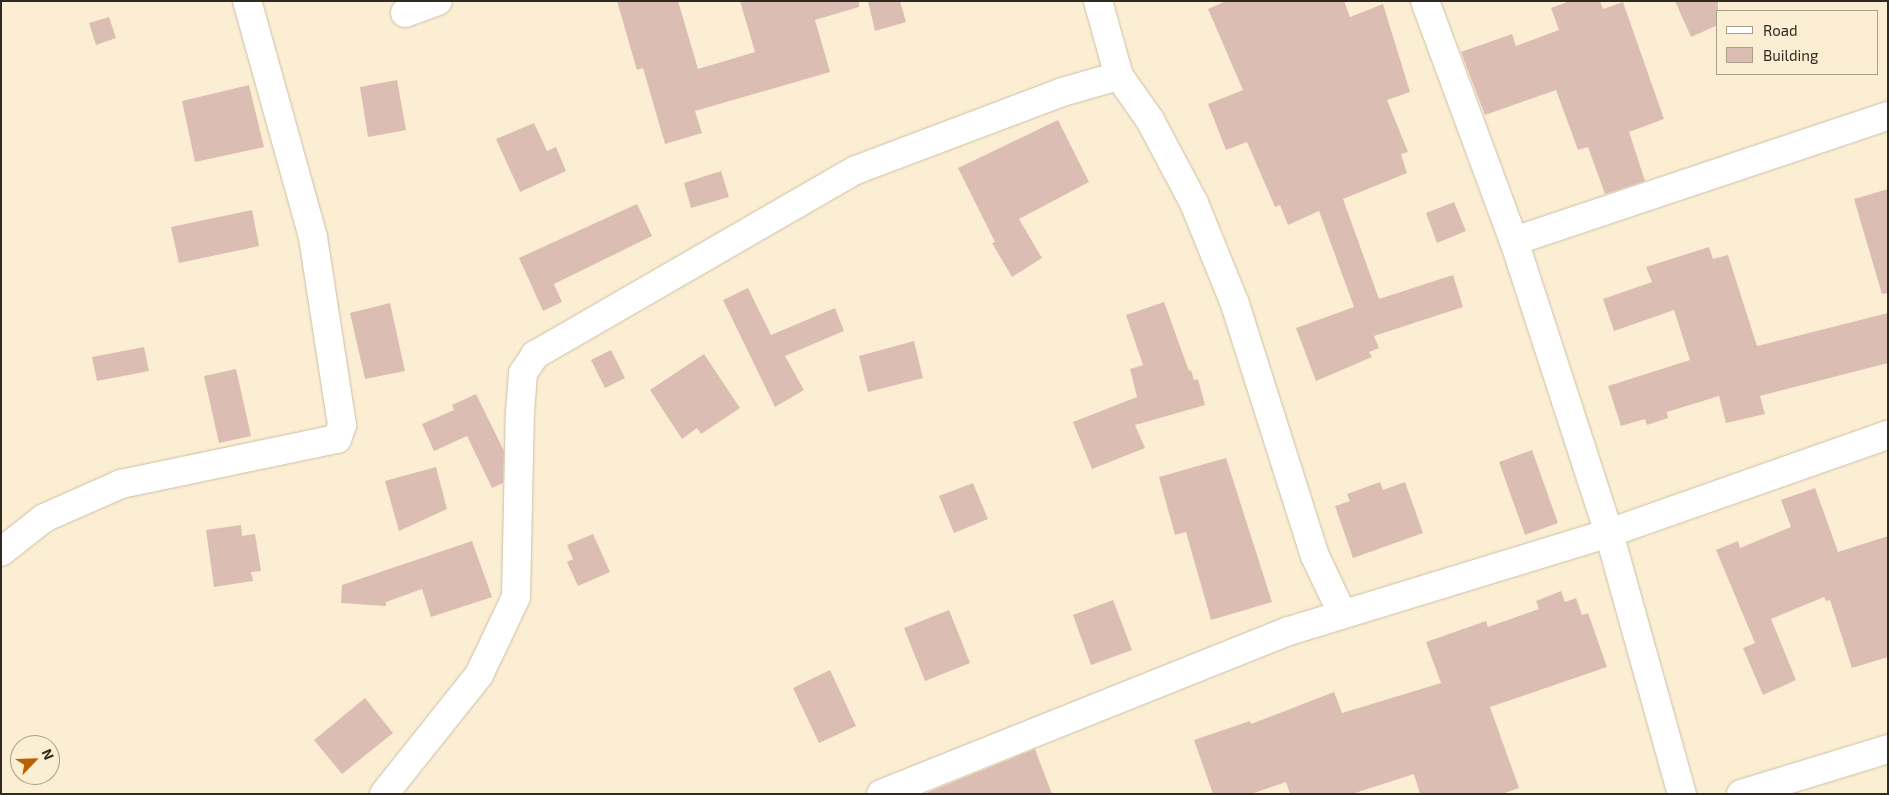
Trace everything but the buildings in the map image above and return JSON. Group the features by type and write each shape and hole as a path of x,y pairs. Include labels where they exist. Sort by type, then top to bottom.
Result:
{"street":[{"path":"1,552 44,518 121,484 337,439 342,425 313,237 247,1"},
{"path":"405,13 438,1"},
{"path":"1098,1 1119,76 1150,120 1194,203 1235,304 1315,556 1342,613"},
{"path":"1426,1 1514,241 1609,533 1682,794"},
{"path":"384,794 479,675 516,598 520,412 523,373 535,356 856,170 1053,95 1119,76"},
{"path":"1514,241 1888,116"},
{"path":"881,794 1206,664 1342,613 1609,533 1888,435"},
{"path":"1741,794 1888,749"}]}
